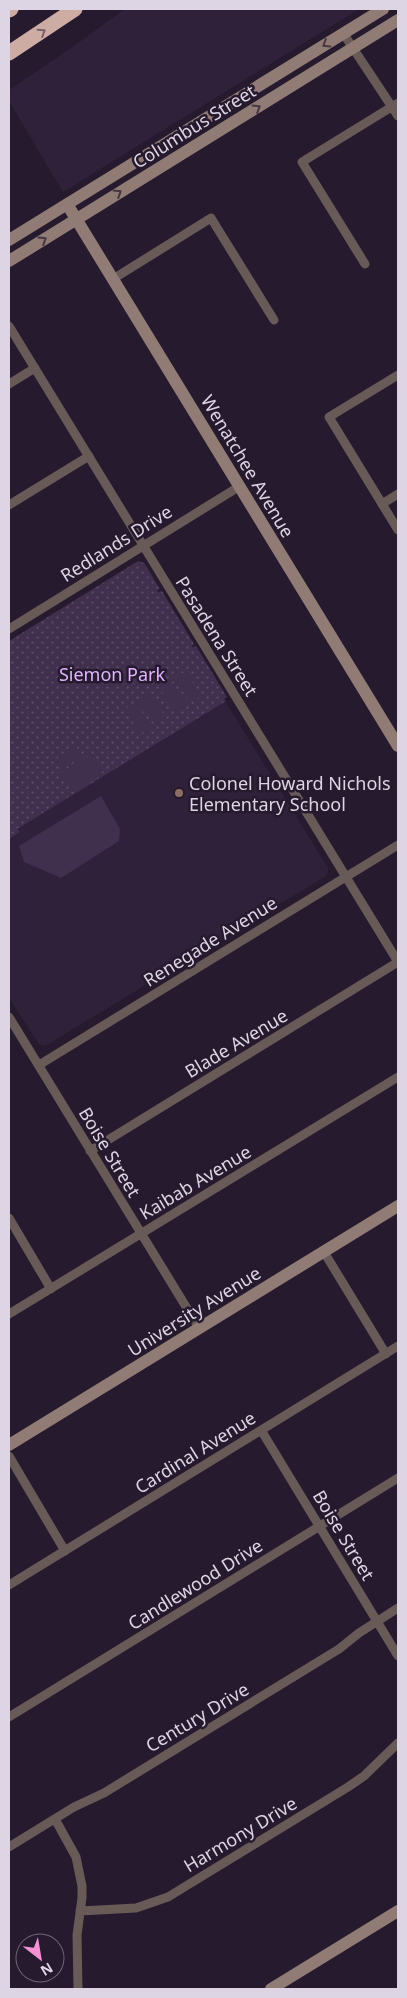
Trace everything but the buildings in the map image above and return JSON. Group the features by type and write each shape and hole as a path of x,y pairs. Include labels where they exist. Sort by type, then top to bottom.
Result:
{"highway":[{"path":"9,53 75,9"}],"street":[{"name":"Columbus Street","path":"9,240 383,9"},
{"name":"Columbus Street","path":"9,261 398,20"},
{"path":"343,33 395,104 398,116"},
{"path":"364,264 302,162 395,104"},
{"name":"Wenatchee Avenue","path":"67,204 398,746"},
{"path":"113,279 211,218 274,320"},
{"name":"Pasadena Street","path":"9,326 398,962"},
{"path":"9,384 36,368"},
{"path":"398,375 329,417 398,530"},
{"path":"9,506 89,456"},
{"name":"Redlands Drive","path":"9,629 240,486"},
{"path":"382,504 398,494"},
{"name":"Renegade Avenue","path":"39,1065 398,845"},
{"name":"Blade Avenue","path":"90,1151 398,962"},
{"name":"Boise Street","path":"9,1017 199,1328"},
{"name":"Kaibab Avenue","path":"9,1314 398,1077"},
{"name":"University Avenue","path":"9,1445 398,1206"},
{"path":"9,1218 51,1288"},
{"path":"324,1252 386,1354"},
{"name":"Cardinal Avenue","path":"9,1585 398,1346"},
{"name":"Boise Street","path":"261,1430 398,1656"},
{"path":"9,1456 65,1551"},
{"name":"Candlewood Drive","path":"9,1717 398,1478"},
{"name":"Century Drive","path":"9,1847 74,1807 104,1794 339,1649 359,1633 398,1608"},
{"name":"Harmony Drive","path":"80,1912 136,1908 168,1897 348,1787 370,1771 398,1743"},
{"path":"55,1819 69,1842 80,1872 82,1886 77,1935 78,1989"},
{"path":"271,1989 398,1911"}],"shaded area":[{"path":"125,9 359,9 63,192 9,101 9,90"},
{"name":"Colonel Howard Nichols Elementary School","path":"143,568 328,868 328,872 326,876 45,1046 39,1044 9,998 9,834"}],"green space":[{"name":"Siemon Park","path":"138,561 144,563 160,589 157,590 158,592 162,591 194,644 192,647 196,646 227,697 224,699 226,701 17,829 20,832 9,839 9,641"},
{"path":"186,671 201,696 190,703 175,678"},
{"path":"170,680 186,705 174,712 159,687"},
{"path":"150,693 166,718 155,725 139,700"},
{"path":"136,702 151,727 140,734 125,709"},
{"path":"76,746 82,756 63,768 57,758"},
{"path":"91,755 103,774 74,792 71,791 60,773"},
{"path":"101,796 120,829 119,841 61,878 24,862 19,846"}],"place":[{"name":"Colonel Howard Nichols Elementary School","path":"179,793"}]}
